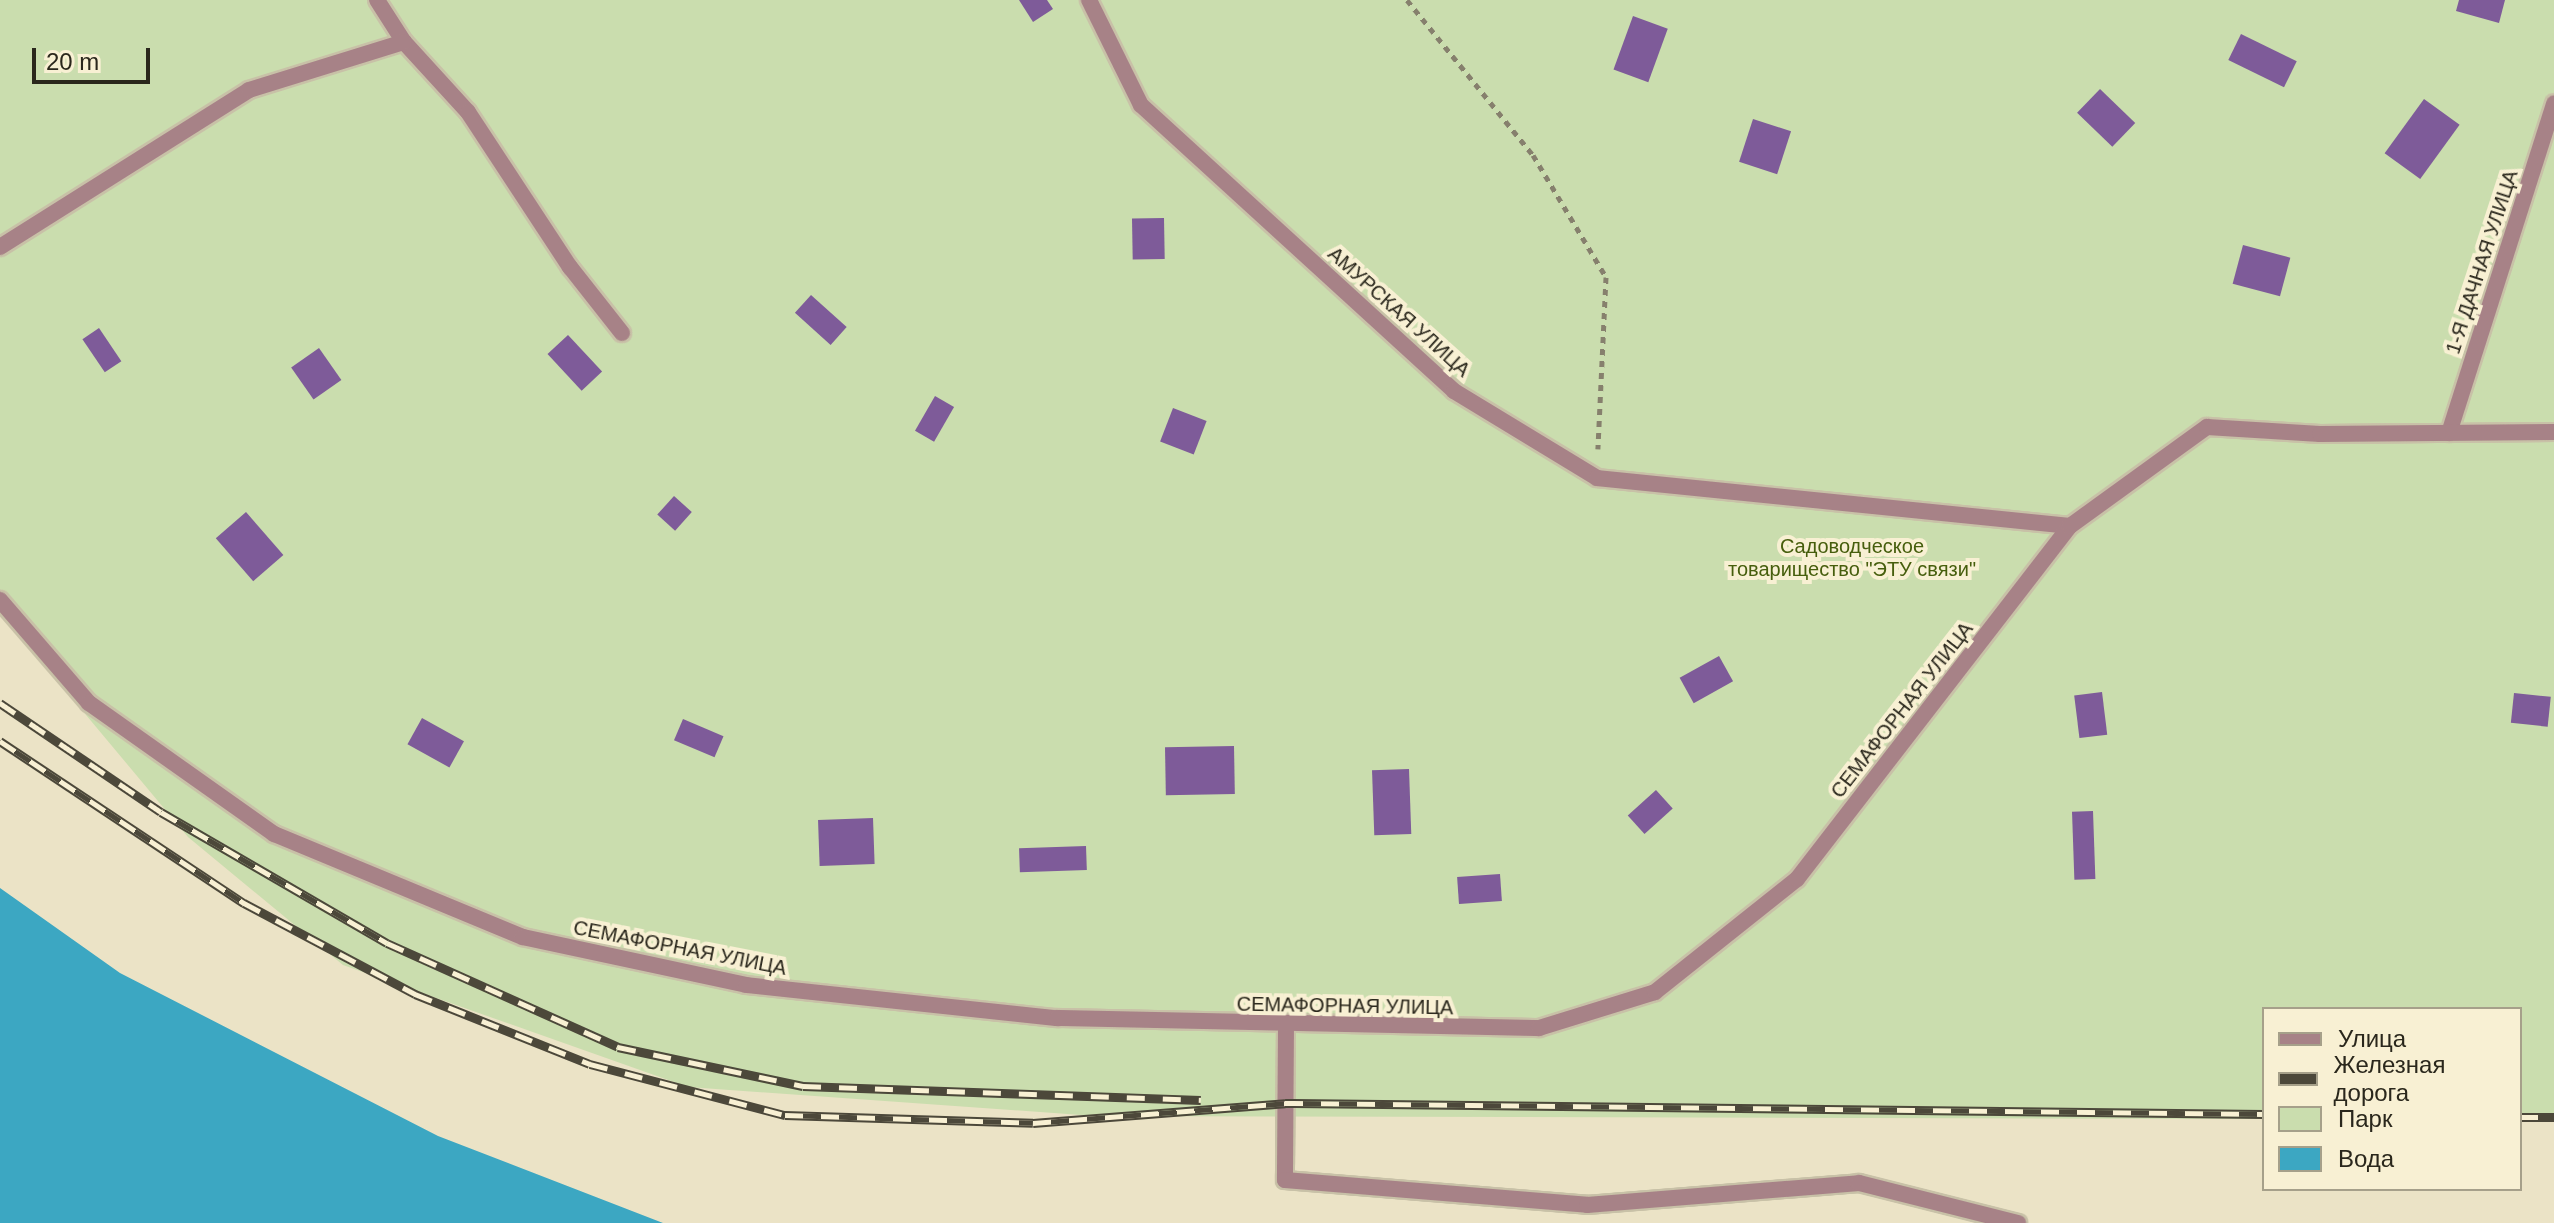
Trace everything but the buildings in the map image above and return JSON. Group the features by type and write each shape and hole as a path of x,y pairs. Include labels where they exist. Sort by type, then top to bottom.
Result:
{"street":[{"path":"377,0 404,42 468,112 570,267 622,333"},
{"name":"АМУРСКАЯ УЛИЦА","path":"1089,0 1141,105 1454,391 1597,478 2070,526"},
{"path":"0,247 249,90 404,42"},
{"name":"1-Я ДАЧНАЯ УЛИЦА","path":"2449,433 2554,103"},
{"name":"СЕМАФОРНАЯ УЛИЦА","path":"0,600 89,703 274,834 523,937 746,985 1057,1018 1286,1026 1539,1028 1655,992 1797,879 2070,526 2207,427 2449,433 2554,432"},
{"path":"1286,1026 1285,1180 1587,1205 1859,1183 2018,1223"}],"path":[{"path":"1407,0 1533,155 1606,277 1597,478"}],"green space":[{"name":"Садоводческое товарищество \"ЭТУ связи\"","path":"0,0 2554,0 2554,1120 2522,1120 2522,1007 2262,1007 2262,1119 1095,1116 688,1087 343,965 188,837 0,612"}],"water":[{"path":"0,888 120,973 438,1136 663,1223 0,1223"}],"railway":[{"path":"0,703 161,812 387,943 618,1047 803,1086 1201,1100"},
{"path":"0,741 244,903 415,994 590,1064 785,1115 1033,1123 1285,1103 2262,1114"},
{"path":"2522,1117 2554,1117"}]}
